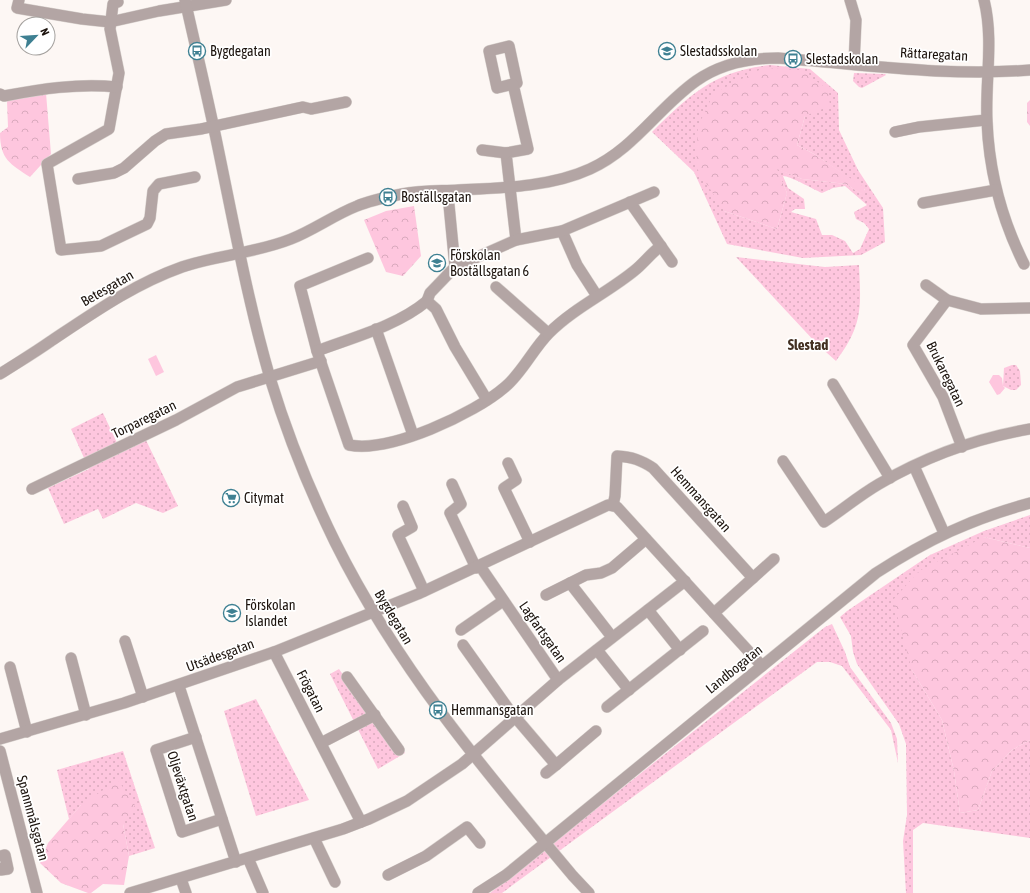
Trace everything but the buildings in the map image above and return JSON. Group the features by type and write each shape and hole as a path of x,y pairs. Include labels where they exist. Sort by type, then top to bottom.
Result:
{"street":[{"path":"18,0 17,8 82,19 110,22 186,4 226,0"},
{"path":"850,0 856,20 854,64"},
{"name":"Rättaregatan","path":"984,0 989,30 986,120 996,190 1009,233 1024,264"},
{"path":"123,19 118,1 113,4 110,22 110,29 119,73 109,128 47,164 61,250 101,246 147,224 150,218 153,191 159,184 195,177"},
{"name":"Bygdegatan","path":"186,4 214,126 240,253 270,377 284,420 317,503 373,613 417,681 473,755 545,843 589,893"},
{"name":"Rättaregatan","path":"511,186 560,180 590,169 618,153 695,81 722,67 740,61 760,58 778,58 988,72 1030,70"},
{"path":"482,150 506,153 528,149 513,84"},
{"path":"0,94 4,96 50,87 102,85 117,87"},
{"path":"78,179 114,173 124,168 155,141 166,134 214,126 303,107 310,109 346,102"},
{"path":"895,132 919,127 986,120"},
{"path":"506,153 516,240"},
{"path":"240,253 291,239 358,205 388,197 421,191 511,186"},
{"path":"923,203 996,190"},
{"path":"270,377 319,356 418,309 428,301 430,293 455,267 516,240 562,231 654,192"},
{"path":"630,202 672,262"},
{"path":"449,205 455,267"},
{"path":"562,231 577,265 597,296"},
{"path":"368,258 300,286 319,356 349,445 357,446 390,442 413,435 457,417 487,400 505,387 548,333 570,315 636,270 654,251 661,246"},
{"name":"Betesgatan","path":"0,374 96,310 130,290 182,267 240,253"},
{"path":"926,285 947,300 981,309 1030,308"},
{"path":"496,287 548,333"},
{"name":"Brukaregatan","path":"947,300 913,345 943,397 962,447"},
{"path":"428,301 436,309 455,347 487,400"},
{"path":"376,329 413,435"},
{"name":"Torparegatan","path":"32,489 176,420 237,387 270,377"},
{"path":"833,384 890,478"},
{"path":"783,461 821,524 890,478 914,466 962,447 1030,428"},
{"name":"Hemmansgatan","path":"613,505 615,496 613,456 636,458 653,468 753,578"},
{"path":"508,463 516,480 504,488 530,542"},
{"path":"914,466 944,533"},
{"path":"452,484 461,504 450,513 478,567"},
{"name":"Landbogatan","path":"478,893 506,875 876,573 909,552 944,533 975,520 1030,503"},
{"path":"373,613 478,567 603,506 613,505 762,666"},
{"path":"403,506 412,527 398,535 424,591"},
{"path":"546,595 586,575 601,573 612,568 646,539"},
{"path":"714,614 774,559"},
{"name":"Lagfartsgatan","path":"478,567 558,680"},
{"path":"130,893 314,838 362,822 407,801 442,779 473,755 558,680 684,581"},
{"path":"570,583 612,637"},
{"name":"Lagfartsgatan","path":"461,630 503,601"},
{"path":"648,610 680,650"},
{"name":"Utsädesgatan","path":"0,739 86,715 179,686 274,652 373,613"},
{"path":"607,707 703,631"},
{"path":"125,641 143,697"},
{"path":"463,645 515,717 556,764"},
{"path":"596,650 629,690"},
{"name":"Frögatan","path":"274,652 362,822"},
{"path":"71,658 86,715"},
{"path":"10,667 27,732"},
{"path":"347,677 399,750"},
{"name":"Oljeväxtgatan","path":"179,686 236,862"},
{"path":"321,743 375,715"},
{"path":"546,773 596,731"},
{"name":"Oljeväxtgatan","path":"196,737 156,750 179,824 182,832 222,819"},
{"name":"Spannmålsgatan","path":"0,751 37,893"},
{"path":"388,875 426,856 467,827 480,843"},
{"path":"314,838 335,882"},
{"path":"0,856 5,855 8,868 0,870"},
{"path":"248,858 263,893"},
{"path":"181,879 186,893"}],"green space":[{"path":"770,65 810,69 838,93 839,130 858,170 883,208 885,242 861,255 803,258 727,244 694,172 652,132 679,106 705,86 733,73 750,68","holes":["800,70 805,116 797,145 814,154 865,189 862,194 846,184 802,179 776,168 787,193 777,229 724,211","783,176 796,180 822,193 833,188 845,186 867,205 854,212 856,219 864,223 869,229 860,249 853,253 845,241 832,235 822,235 816,219 791,212 795,209 805,209 804,199 788,188"]},
{"path":"763,68 800,70 828,89 830,106 805,116 797,145 814,154 865,188 863,195 846,184 802,179 777,169 787,193 777,229 724,211 696,167 698,126 714,93"},
{"path":"854,73 886,75 862,88 853,81"},
{"path":"46,93 51,154 30,177 12,164 4,155 0,142 0,133 8,127 7,101"},
{"path":"1030,100 1030,126 1027,122 1027,103"},
{"path":"414,206 421,256 403,276 386,272 364,220 386,211"},
{"path":"736,257 825,267 859,265 860,305 856,326 845,348 836,361 817,344"},
{"path":"156,355 164,372 156,376 148,359"},
{"path":"1016,365 1020,371 1021,385 1016,390 1011,390 1003,386 1004,368"},
{"path":"993,375 999,375 1002,378 1003,386 1005,388 1000,394 997,395 989,382"},
{"path":"103,413 117,443 142,432 178,506 163,513 136,503 103,519 98,509 64,524 48,488 89,469 71,429"},
{"path":"1030,515 1030,548 984,537 912,670 942,720 954,771 960,813 978,810 992,771 1012,750 1030,740 1030,838 923,823 913,830 913,893 906,893 903,841 907,815 906,744 899,724 857,664 853,652 851,636 840,617 930,555 984,531"},
{"path":"984,537 1030,548 1030,740 1012,750 992,771 978,810 960,813 954,771 942,720 912,670 893,600 919,571"},
{"path":"832,624 850,667 891,723 897,739 898,763 891,730 842,666 830,662 817,662 502,893 490,893 825,627"},
{"path":"339,669 398,753 403,750 405,753 378,769 330,674"},
{"path":"256,699 309,800 256,816 224,711"},
{"path":"123,751 155,848 129,856 123,824 81,805 69,819 57,770"},
{"path":"118,780 135,805 123,824 129,856 124,885 103,884 91,893 88,893 61,883 40,863 48,843 81,805"}],"place":[{"name":"Bygdegatan","path":"197,51"},
{"name":"Slestadsskolan","path":"667,51"},
{"name":"Slestadskolan","path":"793,59"},
{"name":"Boställsgatan","path":"388,197"},
{"name":"Förskolan Boställsgatan 6","path":"437,263"},
{"name":"Citymat","path":"231,498"},
{"name":"Förskolan Islandet","path":"232,613"},
{"name":"Hemmansgatan","path":"438,710"}],"district":[{"name":"Slestad","path":"808,345"}]}
